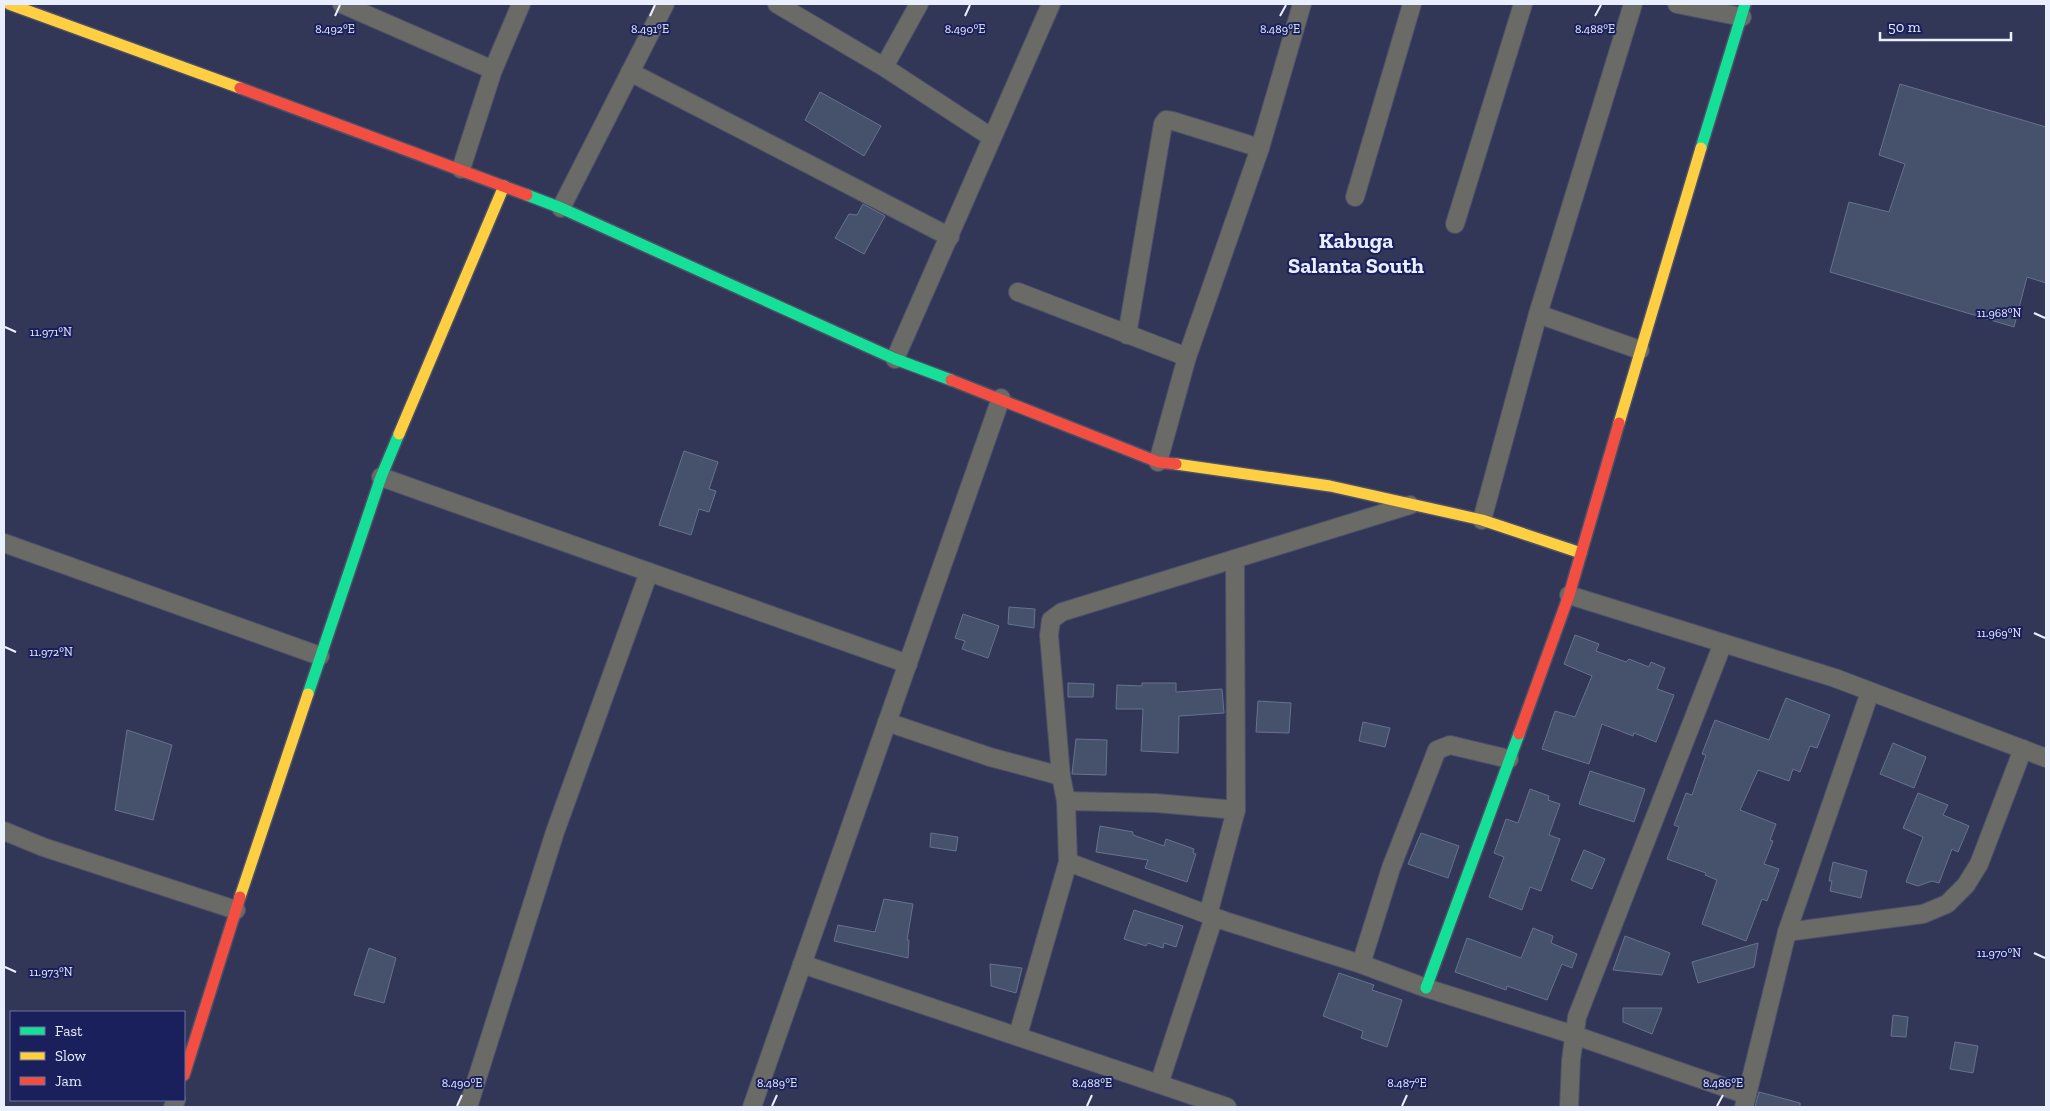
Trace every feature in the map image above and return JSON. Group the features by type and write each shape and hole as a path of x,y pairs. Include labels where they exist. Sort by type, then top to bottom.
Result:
{"street":[{"path":"9,4 461,169 561,208 895,359 1000,398 1158,462 1330,486 1482,520 1581,553"},
{"path":"342,4 493,70"},
{"path":"461,169 493,70 521,4"},
{"path":"561,208 664,4"},
{"path":"777,4 884,67 991,137"},
{"path":"884,67 919,4"},
{"path":"895,359 1051,4"},
{"path":"1158,462 1187,357 1260,148 1302,4"},
{"path":"1355,197 1412,4"},
{"path":"1456,224 1523,4"},
{"path":"1482,520 1538,314 1632,4"},
{"path":"1426,988 1569,595 1640,350 1744,11 1677,4"},
{"path":"630,72 950,237"},
{"path":"1127,335 1163,124 1166,120 1173,121 1260,148"},
{"path":"185,1071 236,910 381,477 504,186"},
{"path":"1018,292 1187,357"},
{"path":"1538,314 1640,350"},
{"path":"752,1107 1000,398"},
{"path":"381,477 908,664"},
{"path":"1018,1035 1068,862 1066,801 1061,776 1049,635 1051,620 1062,612 1411,504"},
{"path":"4,543 320,656"},
{"path":"1159,1084 1211,916 1236,810 1235,559"},
{"path":"468,1107 555,832 649,572"},
{"path":"1569,595 1835,678 2046,758"},
{"path":"1569,1107 1571,1060 1577,1017 1723,643"},
{"path":"1068,862 1211,916 1574,1035 1746,1101 1787,932 1870,692"},
{"path":"888,722 990,757 1061,776"},
{"path":"1361,964 1391,868 1437,750 1450,745 1510,759"},
{"path":"1787,932 1923,914 1947,904 1966,885 1978,864 2023,749"},
{"path":"1066,801 1156,804 1236,810"},
{"path":"4,831 43,847 236,910"},
{"path":"802,964 1018,1035 1227,1107"}],"building":[{"path":"1900,84 2046,127 2046,283 2027,277 2014,327 1830,272 1849,202 1889,212 1905,164 1879,155"},
{"path":"820,92 881,126 864,156 805,120"},
{"path":"863,204 885,216 864,254 835,238 849,214 857,215"},
{"path":"684,451 718,462 709,489 716,491 709,512 699,509 691,535 659,525"},
{"path":"1009,607 1035,609 1034,628 1008,624"},
{"path":"963,614 999,626 988,658 962,649 965,641 955,638"},
{"path":"1575,635 1599,644 1596,651 1626,662 1629,659 1649,667 1651,662 1665,668 1657,689 1674,695 1656,742 1634,733 1633,736 1602,724 1589,764 1542,749 1555,711 1575,717 1592,676 1564,664"},
{"path":"1068,683 1094,684 1093,697 1068,697"},
{"path":"1142,683 1176,683 1176,692 1222,689 1224,713 1179,716 1178,753 1141,751 1143,709 1116,709 1117,685 1142,686"},
{"path":"1786,698 1830,715 1817,748 1810,746 1800,772 1793,769 1789,781 1758,770 1740,810 1776,824 1770,840 1773,841 1764,864 1779,869 1767,901 1762,899 1746,941 1702,924 1717,880 1705,875 1706,873 1667,859 1679,827 1674,825 1686,793 1692,795 1706,755 1702,754 1715,720 1769,740"},
{"path":"1258,701 1291,703 1289,733 1256,732"},
{"path":"1363,722 1390,728 1385,747 1359,741"},
{"path":"127,730 172,745 153,820 115,810"},
{"path":"1076,739 1107,740 1106,775 1072,774"},
{"path":"1893,743 1926,757 1914,788 1880,774"},
{"path":"1590,771 1645,789 1634,822 1579,804"},
{"path":"1530,789 1549,796 1548,800 1560,804 1549,835 1560,839 1541,891 1530,887 1522,910 1489,897 1504,857 1494,853 1506,819 1518,823"},
{"path":"1918,793 1948,805 1943,815 1969,826 1958,852 1952,849 1939,883 1932,881 1918,886 1906,882 1923,837 1903,828"},
{"path":"1100,826 1133,832 1133,835 1164,846 1166,839 1194,849 1193,853 1196,854 1187,882 1145,868 1148,860 1096,852"},
{"path":"931,833 958,837 956,851 930,847"},
{"path":"1421,833 1459,846 1448,878 1408,864"},
{"path":"1584,850 1605,859 1592,889 1571,880"},
{"path":"1833,862 1867,871 1861,898 1830,891 1832,881 1829,881"},
{"path":"884,899 913,904 907,940 909,940 908,958 834,941 838,925 875,932"},
{"path":"1134,910 1183,926 1176,947 1164,943 1163,948 1148,943 1146,946 1124,939"},
{"path":"1533,928 1553,936 1551,943 1577,954 1572,968 1562,964 1547,1000 1507,986 1506,990 1455,972 1467,938 1521,958"},
{"path":"1625,936 1670,953 1662,975 1613,970"},
{"path":"1758,943 1754,967 1698,983 1692,962"},
{"path":"369,948 396,958 384,1003 354,995"},
{"path":"990,964 1022,968 1016,993 991,986"},
{"path":"1339,973 1374,985 1372,990 1402,1000 1387,1047 1361,1038 1363,1031 1323,1016"},
{"path":"1623,1008 1662,1008 1652,1034 1623,1022"},
{"path":"1893,1015 1908,1017 1906,1037 1891,1036"},
{"path":"1955,1042 1978,1046 1973,1073 1950,1069"},
{"path":"1759,1092 1800,1103 1800,1107 1755,1107"}],"traffic: fast":[{"path":"1701,148 1745,4"},
{"path":"527,195 561,208 895,359 951,380"},
{"path":"308,694 381,477 399,434"},
{"path":"1426,988 1519,734"}],"traffic: slow":[{"path":"9,4 240,88"},
{"path":"1619,423 1701,148"},
{"path":"399,434 504,186"},
{"path":"1176,464 1330,486 1482,520 1581,553"},
{"path":"240,897 308,694"}],"traffic: jam":[{"path":"240,88 527,195"},
{"path":"951,380 1158,462 1176,464"},
{"path":"1519,734 1569,595 1619,423"},
{"path":"185,1072 240,897"}],"district":[{"name":"Kabuga Salanta South","path":"1356,252"}]}
